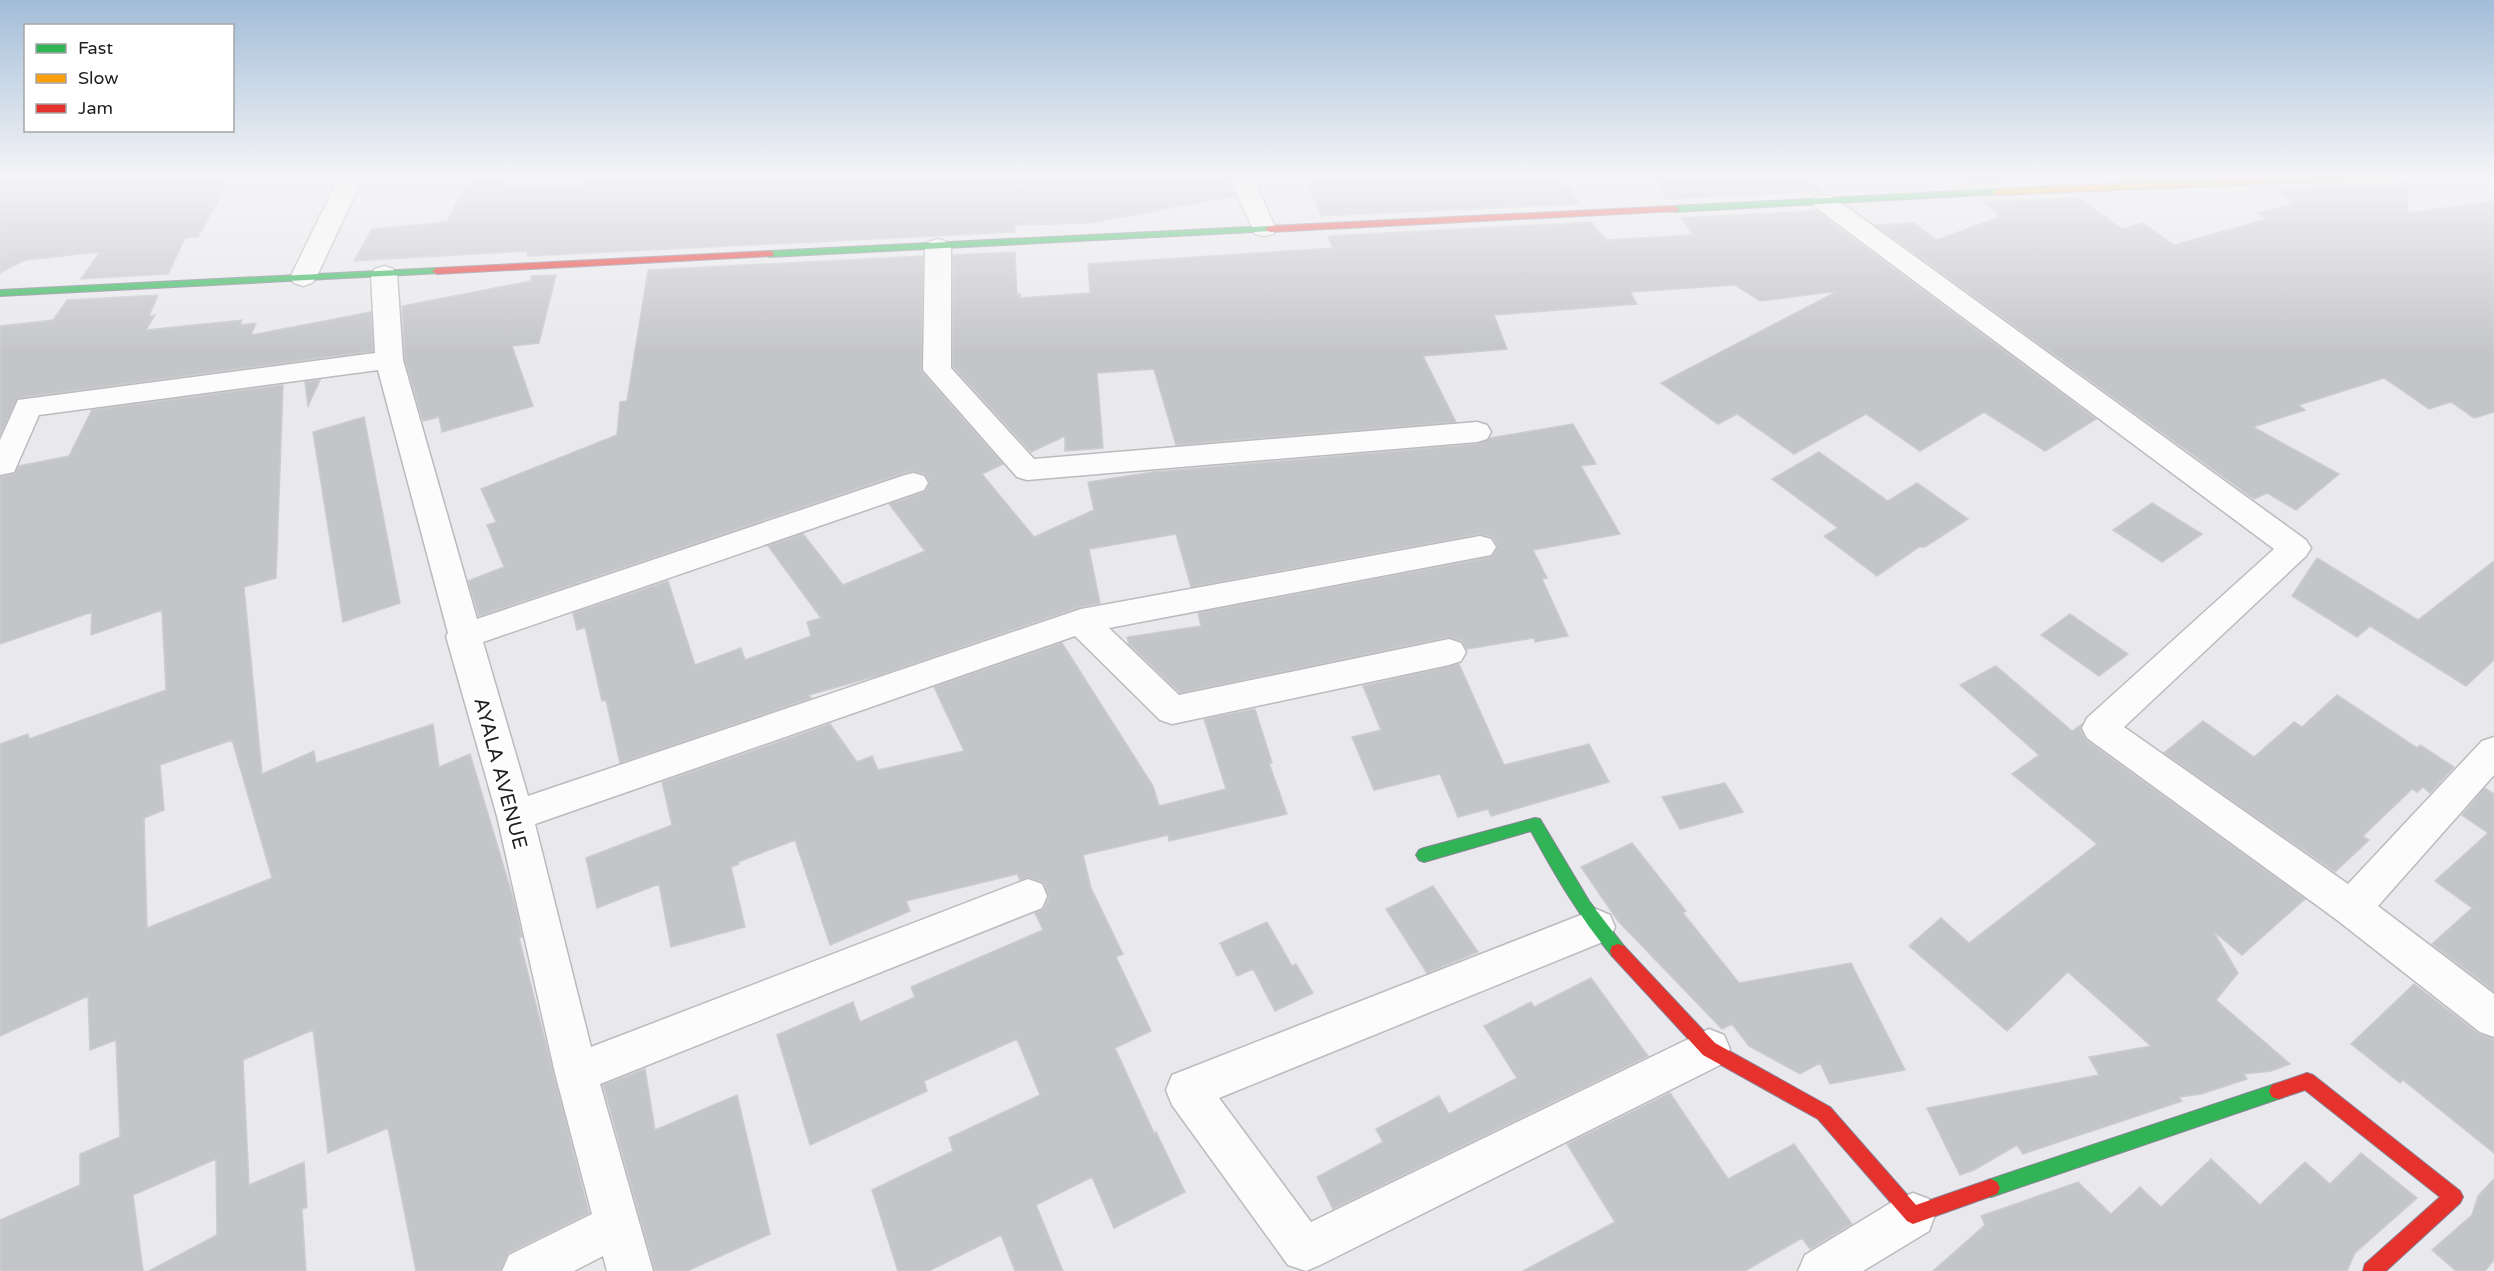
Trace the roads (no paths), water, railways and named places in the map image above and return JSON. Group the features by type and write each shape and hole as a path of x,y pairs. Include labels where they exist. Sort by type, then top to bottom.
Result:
{"main road":[{"path":"0,293 1168,234"},
{"path":"1424,855 1535,824 1570,888 1596,927 1709,1049 1824,1113 1913,1215 2307,1082 2454,1197 2372,1271"}],"street":[{"path":"303,278 324,234"},
{"path":"1868,234 2295,548 2099,728 2351,908 2494,1018"},
{"path":"938,247 937,370 1027,470 1478,432"},
{"name":"AYALA AVENUE","path":"384,274 388,360 514,816 576,1073 630,1271"},
{"path":"0,465 4,465 28,407 388,360"},
{"path":"463,636 913,483"},
{"path":"514,816 1081,621 1480,547"},
{"path":"1081,621 1172,710 1449,652"},
{"path":"2351,908 2494,751"},
{"path":"576,1073 1028,896"},
{"path":"1596,927 1187,1090 1304,1249 1709,1049"},
{"path":"1821,1271 1913,1215"},
{"path":"525,1271 617,1227"}]}
